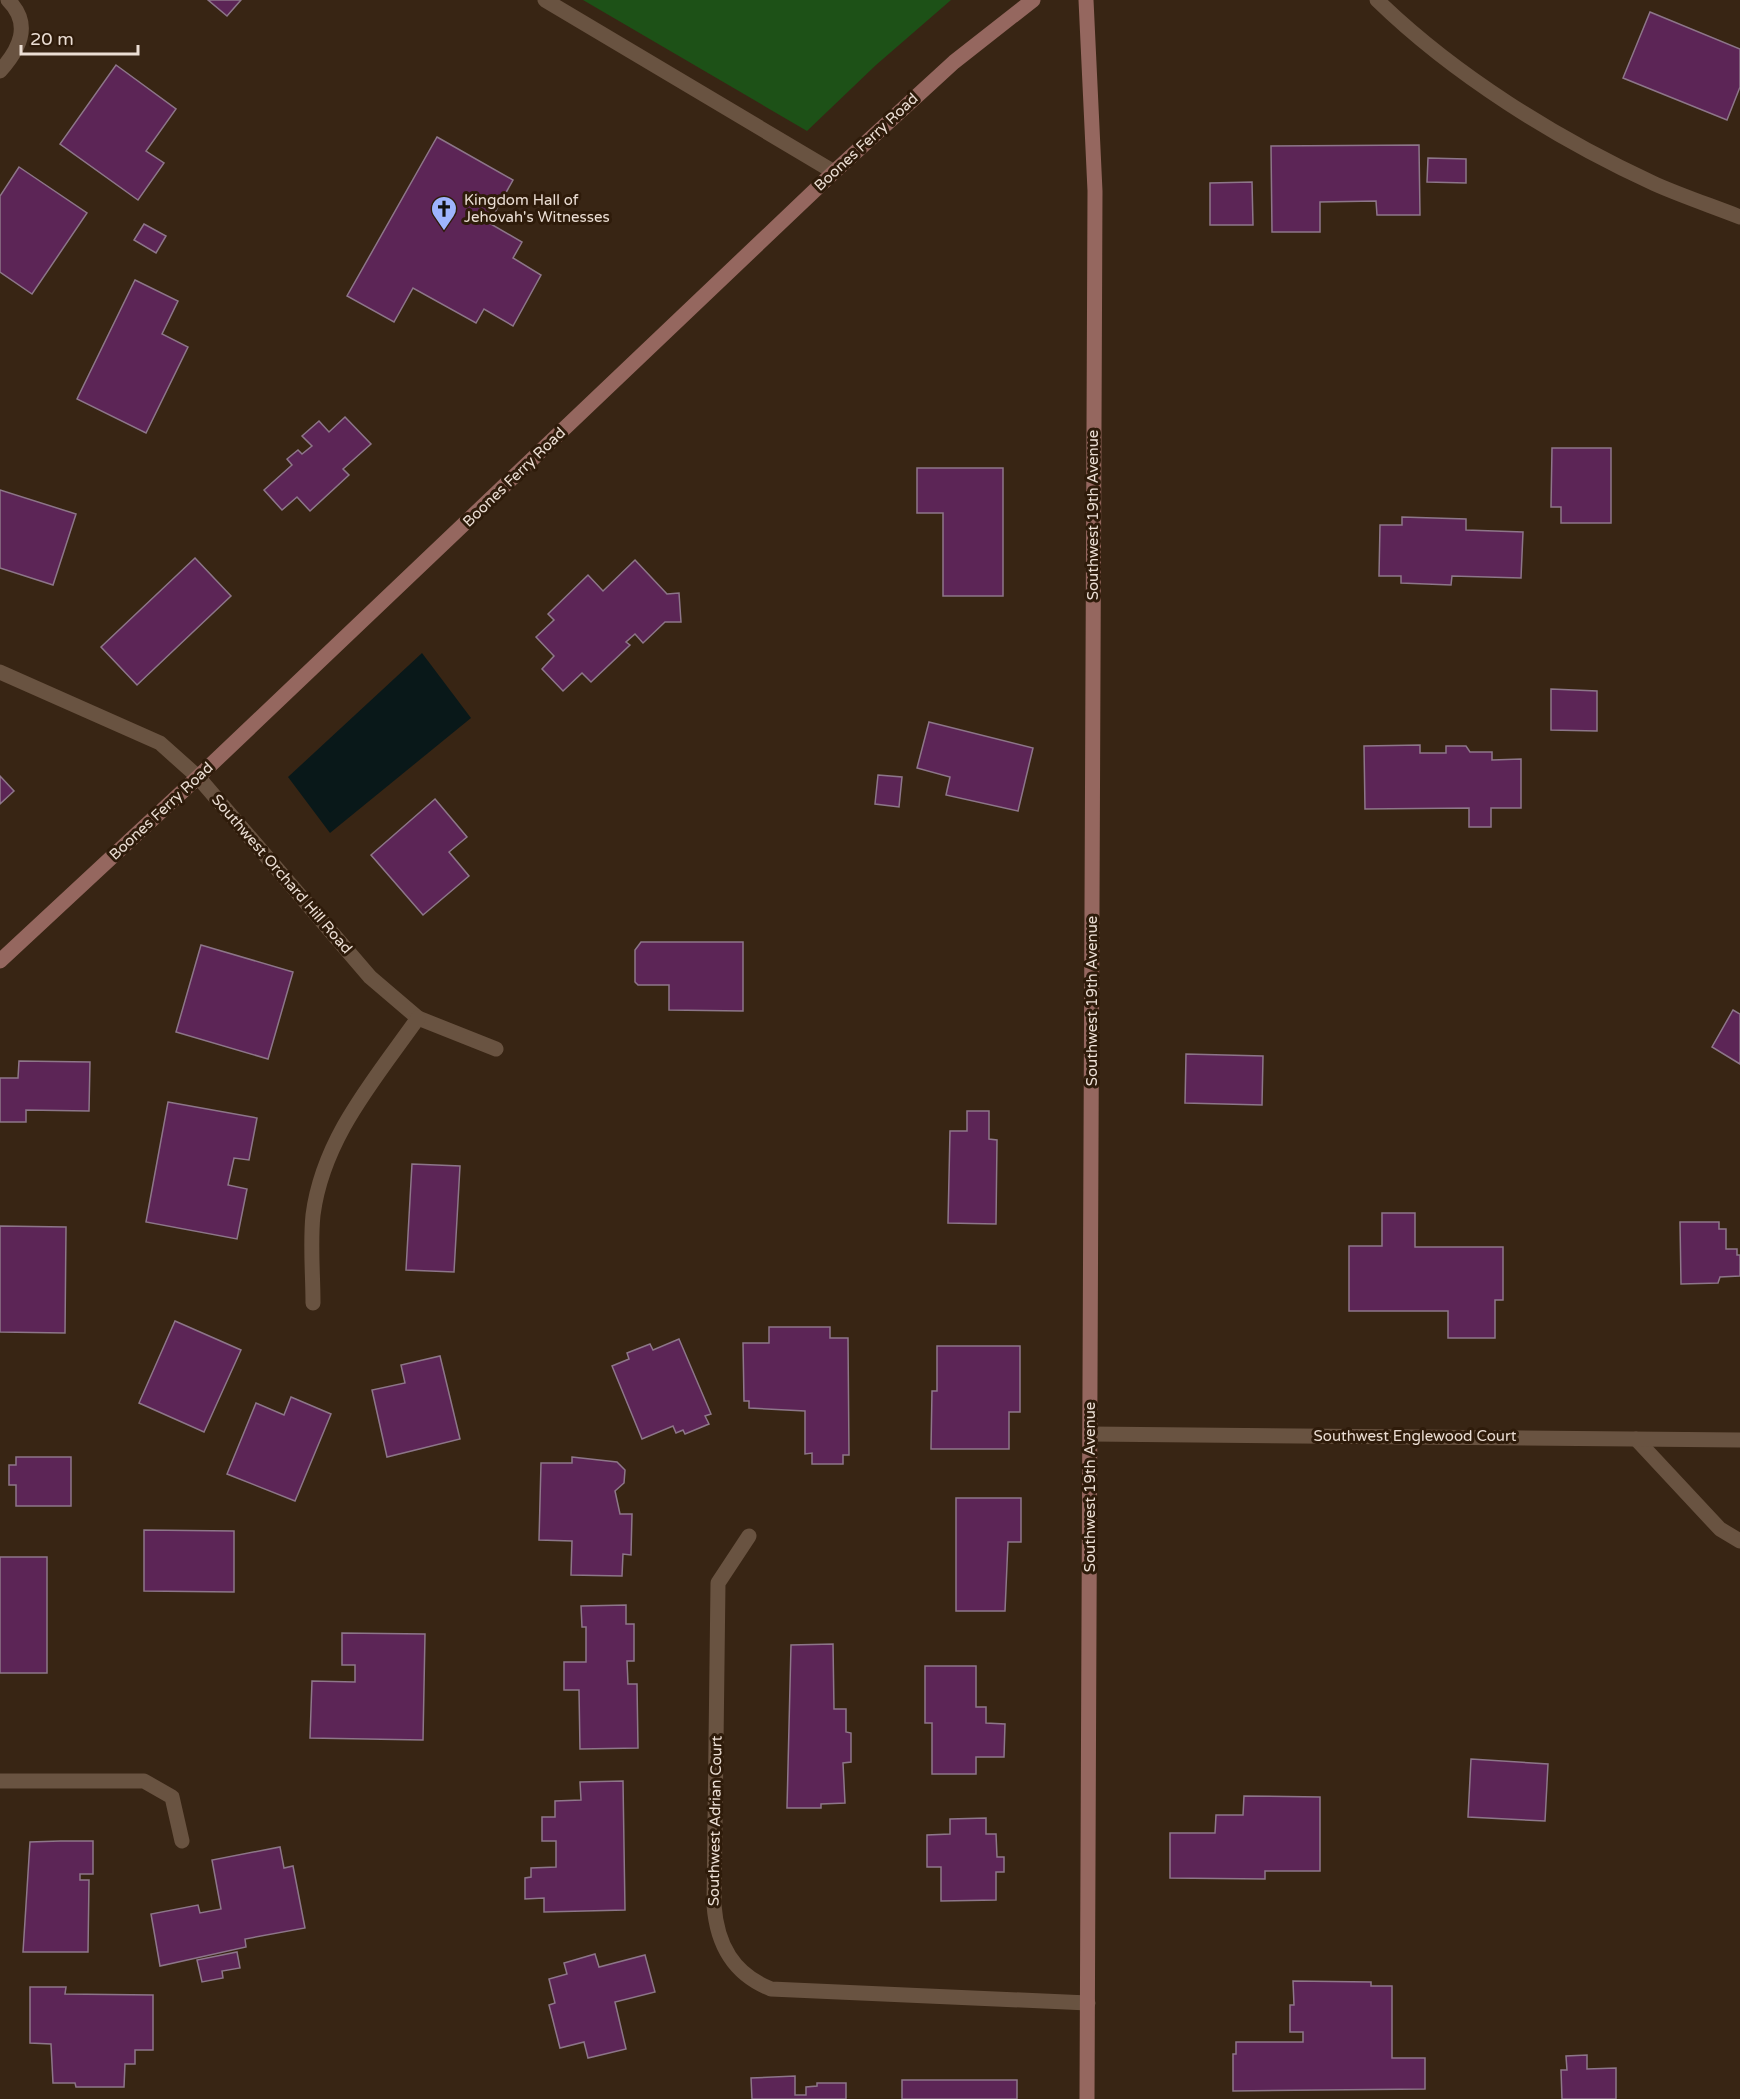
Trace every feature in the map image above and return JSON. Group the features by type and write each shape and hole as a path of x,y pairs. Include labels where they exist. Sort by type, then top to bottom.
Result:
{"street":[{"path":"0,70 20,45 22,25 17,9 8,0"},
{"path":"545,0 834,172"},
{"name":"Boones Ferry Road","path":"0,961 198,777 834,172 954,62 1033,0"},
{"name":"Southwest 19th Avenue","path":"1086,0 1095,191 1087,2099"},
{"path":"1377,0 1476,81 1570,141 1655,184 1740,217"},
{"name":"Southwest Orchard Hill Road","path":"0,672 160,743 198,777 370,977 418,1018 496,1049"},
{"path":"312,1303 313,1216 328,1158 355,1105 418,1018"},
{"name":"Southwest Englewood Court","path":"1090,1434 1513,1436 1740,1440"},
{"path":"1636,1439 1720,1529 1740,1541"},
{"name":"Southwest Adrian Court","path":"749,1536 718,1583 714,1905 721,1944 733,1964 755,1983 771,1989 1088,2003"},
{"path":"0,1781 144,1781 172,1797 182,1841"}],"green space":[{"path":"583,0 951,0 876,65 807,131"}],"shaded area":[{"path":"422,653 471,718 330,833 288,777"}],"building":[{"path":"208,0 241,0 227,16"},
{"path":"1650,12 1740,49 1740,87 1727,120 1623,78"},
{"path":"116,65 176,109 146,151 164,163 138,200 60,144"},
{"name":"Kingdom Hall of Jehovah's Witnesses","path":"437,137 513,180 489,223 522,242 513,258 541,275 513,326 484,309 476,323 413,288 394,322 347,296"},
{"path":"1419,145 1420,215 1377,215 1376,201 1320,202 1320,232 1272,232 1271,146"},
{"path":"1428,158 1466,159 1466,183 1427,182"},
{"path":"19,167 87,213 32,294 0,272 0,196"},
{"path":"1252,182 1253,225 1210,225 1210,183"},
{"path":"144,224 166,236 156,253 134,240"},
{"path":"135,280 178,301 162,334 188,347 146,433 77,399"},
{"path":"345,417 371,444 343,469 349,475 310,511 297,497 282,510 264,490 292,465 287,459 298,450 302,454 312,446 302,436 319,421 329,432"},
{"path":"1552,448 1611,448 1611,523 1561,523 1561,507 1551,507"},
{"path":"917,468 1003,468 1003,596 943,596 943,513 917,513"},
{"path":"0,490 76,514 53,585 0,568"},
{"path":"1402,517 1466,519 1466,530 1523,532 1521,578 1452,576 1451,585 1401,583 1401,576 1379,576 1380,525 1402,525"},
{"path":"195,558 231,596 137,685 101,647"},
{"path":"635,560 667,594 679,593 681,622 665,622 643,643 635,634 626,642 630,645 591,682 582,673 563,691 542,669 554,656 536,637 554,620 548,614 588,575 603,591"},
{"path":"1551,689 1597,691 1597,731 1551,730"},
{"path":"929,722 1033,748 1018,811 946,795 950,777 917,768"},
{"path":"1420,745 1420,753 1446,753 1446,746 1466,746 1470,752 1492,752 1492,760 1521,759 1521,808 1491,808 1491,827 1469,827 1469,808 1365,809 1364,746"},
{"path":"878,775 902,777 899,807 875,804"},
{"path":"0,776 14,791 0,804"},
{"path":"435,799 467,837 449,852 469,876 423,915 371,855"},
{"path":"641,942 743,942 743,1011 669,1010 669,985 638,985 635,982 635,950"},
{"path":"201,945 293,972 268,1059 176,1032"},
{"path":"1733,1010 1740,1014 1740,1064 1712,1047"},
{"path":"1186,1054 1263,1056 1262,1105 1185,1103"},
{"path":"19,1061 90,1062 89,1111 26,1110 26,1122 0,1122 0,1078 18,1078"},
{"path":"168,1102 257,1118 249,1160 234,1158 228,1185 247,1189 237,1239 146,1222"},
{"path":"967,1111 989,1111 989,1139 997,1140 996,1224 948,1223 950,1131 967,1131"},
{"path":"412,1164 460,1166 454,1272 406,1270"},
{"path":"1382,1213 1415,1213 1415,1247 1503,1247 1503,1300 1495,1300 1495,1338 1448,1338 1448,1311 1349,1311 1349,1246 1382,1246"},
{"path":"1680,1222 1719,1222 1719,1229 1726,1229 1726,1249 1737,1249 1737,1255 1740,1255 1740,1276 1720,1277 1718,1283 1681,1284"},
{"path":"0,1226 66,1227 65,1333 0,1332"},
{"path":"175,1321 241,1350 204,1432 139,1403"},
{"path":"769,1327 830,1327 830,1338 848,1338 849,1455 843,1455 843,1464 812,1464 812,1453 805,1454 805,1411 749,1408 749,1401 744,1401 743,1343 769,1343"},
{"path":"679,1339 711,1414 705,1416 709,1424 685,1434 683,1430 676,1433 673,1426 642,1439 612,1366 629,1359 627,1353 650,1344 653,1350"},
{"path":"937,1346 1020,1346 1020,1412 1009,1412 1009,1449 931,1449 932,1391 937,1391"},
{"path":"440,1356 460,1439 387,1457 372,1390 405,1383 401,1365"},
{"path":"291,1397 331,1414 295,1501 227,1474 256,1403 284,1415"},
{"path":"16,1457 71,1457 71,1506 16,1506 16,1485 9,1485 9,1465 16,1465"},
{"path":"572,1457 617,1462 625,1470 624,1483 615,1491 620,1514 632,1514 631,1555 623,1554 622,1576 571,1575 572,1541 539,1540 541,1463 572,1463"},
{"path":"956,1498 1021,1498 1021,1542 1008,1542 1005,1611 956,1611"},
{"path":"144,1530 234,1531 234,1592 144,1591"},
{"path":"0,1557 47,1557 47,1673 0,1673"},
{"path":"626,1605 626,1624 634,1624 634,1661 627,1661 628,1684 637,1684 638,1748 580,1749 579,1690 564,1690 564,1662 586,1662 586,1627 582,1627 581,1606"},
{"path":"342,1633 425,1634 423,1740 310,1738 312,1681 355,1682 355,1665 342,1665"},
{"path":"833,1644 834,1709 846,1709 846,1732 851,1733 851,1762 843,1763 845,1803 821,1804 821,1808 787,1808 791,1645"},
{"path":"925,1666 976,1666 976,1707 986,1707 986,1723 1005,1724 1004,1757 976,1757 976,1774 932,1774 932,1723 925,1723"},
{"path":"1471,1759 1548,1764 1545,1821 1468,1817"},
{"path":"623,1781 625,1910 544,1912 544,1898 525,1899 525,1878 531,1877 531,1868 556,1867 556,1841 542,1841 542,1817 555,1817 555,1801 581,1800 580,1782"},
{"path":"1244,1796 1320,1797 1320,1871 1265,1871 1265,1879 1170,1878 1170,1833 1215,1833 1216,1815 1243,1815"},
{"path":"986,1818 986,1834 996,1834 997,1857 1004,1857 1004,1872 996,1872 996,1900 941,1901 941,1867 927,1867 927,1835 950,1834 950,1819"},
{"path":"93,1841 93,1874 80,1874 80,1880 89,1880 88,1952 23,1952 30,1842"},
{"path":"280,1847 284,1868 293,1866 305,1928 245,1939 246,1947 160,1966 151,1914 198,1905 200,1913 221,1909 212,1860"},
{"path":"237,1952 240,1968 222,1971 223,1978 202,1982 197,1960"},
{"path":"595,1954 599,1967 645,1955 655,1992 615,2002 626,2049 588,2058 584,2042 560,2048 549,2005 555,2003 549,1979 567,1974 564,1963"},
{"path":"1293,1981 1371,1982 1371,1986 1392,1986 1392,2058 1425,2058 1425,2089 1233,2091 1233,2054 1236,2054 1236,2042 1303,2042 1303,2032 1290,2032 1290,2005 1294,2005"},
{"path":"30,1987 66,1987 65,1994 153,1995 153,2050 135,2050 135,2064 125,2064 124,2087 76,2087 75,2083 53,2083 51,2044 30,2043"},
{"path":"1587,2055 1587,2069 1616,2068 1616,2099 1562,2099 1561,2070 1567,2070 1566,2056"},
{"path":"795,2076 795,2095 806,2095 806,2087 817,2086 817,2083 846,2083 846,2099 752,2099 751,2078"},
{"path":"902,2080 1017,2080 1017,2099 902,2099"}],"place":[{"name":"Kingdom Hall of Jehovah's Witnesses","path":"444,232"}]}
